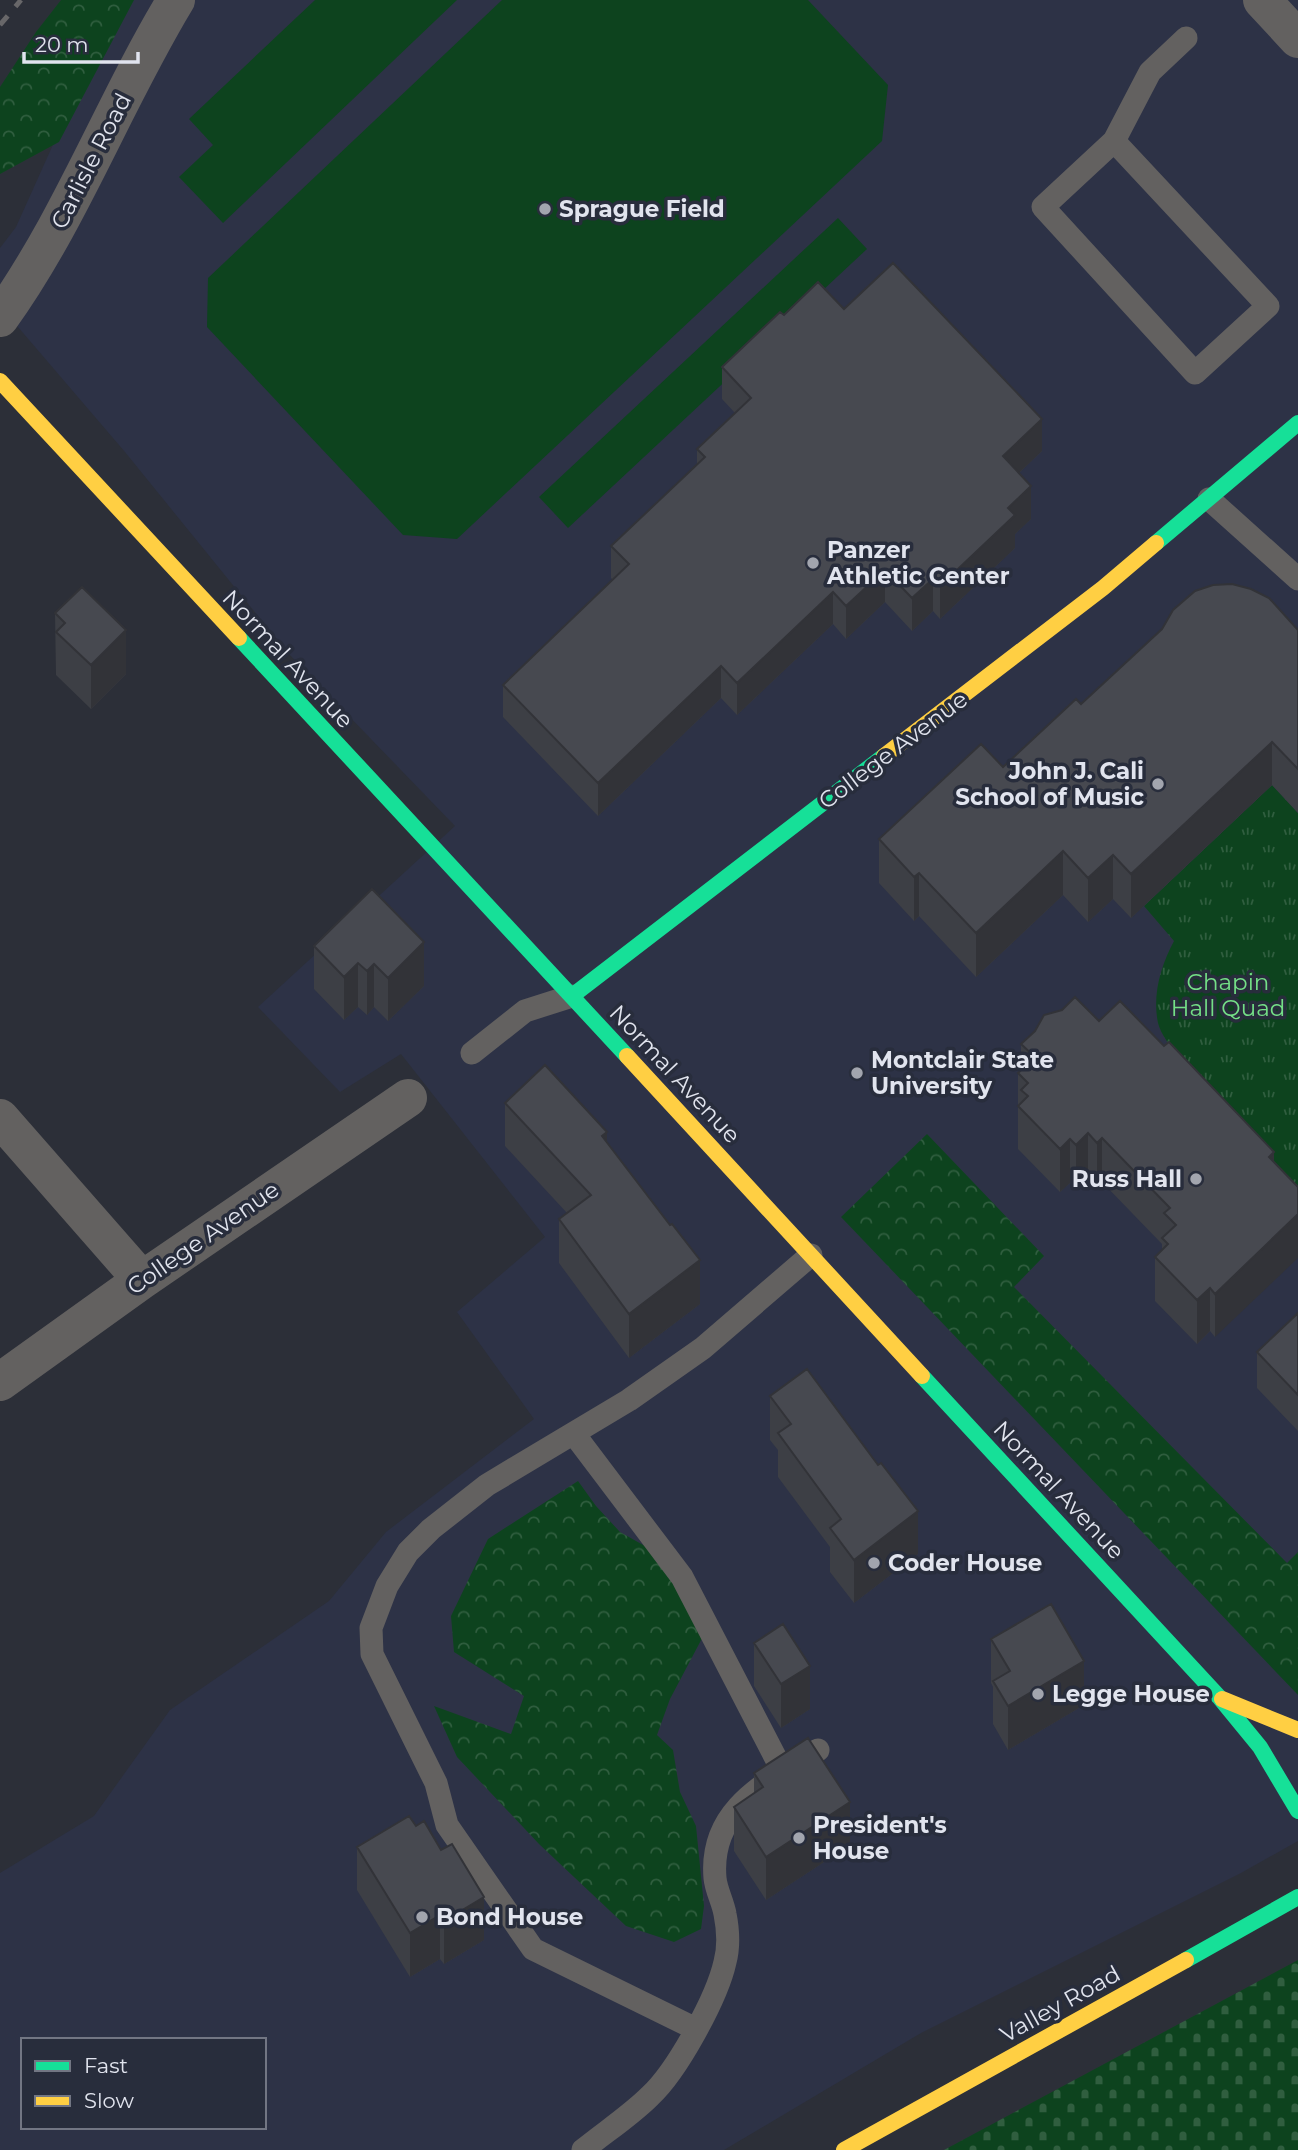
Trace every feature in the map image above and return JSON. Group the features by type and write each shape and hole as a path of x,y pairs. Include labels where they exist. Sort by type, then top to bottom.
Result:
{"street":[{"name":"Carlisle Road","path":"0,318 28,279 61,222 176,0"},
{"path":"1262,0 1298,39"},
{"name":"Normal Avenue","path":"0,381 1219,1697 1260,1747 1298,1811"},
{"name":"College Avenue","path":"572,996 1103,588 1298,423"},
{"name":"College Avenue","path":"0,1382 142,1280 408,1098"},
{"path":"0,1118 142,1280"},
{"path":"1219,1697 1298,1730"},
{"name":"Valley Road","path":"844,2150 1298,1898"}],"lane":[{"path":"1114,141 1268,306 1195,373 1043,207 1114,141 1150,72 1186,38"},
{"path":"1209,499 1298,579"},
{"name":"College Avenue","path":"472,1053 525,1011 572,996"},
{"path":"696,2029 533,1949 447,1825 436,1783 372,1654 371,1628 387,1586 408,1552 430,1529 487,1485 638,1394 704,1348 811,1255"},
{"path":"574,1434 682,1577 783,1772"},
{"path":"583,2150 652,2095 685,2049 719,1980 728,1942 725,1916 715,1879 717,1846 730,1813 760,1787 818,1750"}],"shaded area":[{"name":"Montclair State University","path":"118,0 1298,0 1298,1841 1241,1873 921,2033 724,2150 0,2150 0,1873 94,1816 170,1710 329,1601 386,1532 534,1419 457,1312 545,1237 401,1054 340,1092 258,1007 455,826 288,653 125,452 0,306 0,248 16,227"}],"green space":[{"path":"61,0 134,0 59,142 0,174 0,87"},
{"path":"315,0 457,0 223,223 179,177 213,145 189,119"},
{"name":"Sprague Field","path":"502,0 808,0 888,85 882,141 457,539 403,535 207,327 208,278"},
{"path":"838,218 867,249 568,528 539,497"},
{"name":"Chapin Hall Quad","path":"1272,785 1298,813 1298,1191 1182,1061 1161,1031 1156,1012 1157,991 1165,960 1174,941 1144,906"},
{"path":"927,1134 1044,1256 1014,1287 1287,1563 1298,1552 1298,1695 841,1217"},
{"path":"578,1481 620,1532 652,1550 708,1627 670,1699 657,1735 673,1750 680,1792 696,1826 704,1906 701,1929 674,1942 626,1926 539,1844 457,1757 434,1706 511,1734 524,1696 454,1652 451,1616 488,1539"},
{"path":"1298,1960 1298,2150 944,2150"}],"building":[{"name":"Panzer Athletic Center","path":"893,263 1042,419 1003,456 1031,486 1008,508 1015,515 940,586 933,579 912,598 885,570 846,606 833,592 737,683 721,666 598,783 503,685 629,564 611,546 705,457 697,449 751,398 722,367 780,312 784,315 818,282 844,309"},
{"path":"1232,584 1269,598 1298,630 1298,769 1272,742 1131,874 1113,855 1088,878 1063,851 976,933 919,873 914,877 879,839 981,744 1003,767 1076,699 1081,704 1162,629 1173,610 1195,591 1213,585"},
{"path":"82,587 126,630 91,665 56,632 65,623 55,613"},
{"path":"372,889 424,942 388,978 374,964 367,971 358,963 344,977 314,946"},
{"name":"Russ Hall","path":"1075,997 1099,1021 1120,1001 1164,1046 1169,1042 1274,1152 1269,1157 1298,1187 1298,1214 1215,1294 1210,1288 1197,1300 1155,1257 1168,1244 1162,1238 1176,1225 1164,1213 1170,1208 1102,1138 1097,1143 1088,1133 1076,1145 1070,1139 1060,1149 1018,1106 1028,1096 1021,1090 1028,1083 1018,1073 1035,1057 1021,1044 1035,1031 1044,1015 1062,1010"},
{"path":"545,1065 607,1132 602,1136 700,1260 629,1314 559,1219 591,1195 505,1103"},
{"path":"1298,1313 1298,1395 1257,1352"},
{"path":"807,1369 878,1465 881,1463 918,1511 854,1560 830,1528 841,1519 778,1433 791,1424 770,1396"},
{"path":"1051,1604 1084,1661 1008,1706 993,1681 1010,1671 991,1639"},
{"path":"783,1624 810,1666 781,1684 754,1643"},
{"path":"808,1738 850,1802 766,1857 734,1807 763,1787 754,1773"},
{"path":"409,1816 416,1826 424,1821 441,1850 452,1844 484,1897 444,1921 440,1915 410,1933 357,1847"}],"railway":[{"path":"0,25 21,0"}],"traffic: fast":[{"path":"1156,543 1298,423"},
{"path":"239,638 627,1056"},
{"path":"572,996 884,756"},
{"path":"922,1376 1219,1697 1260,1747 1298,1811"},
{"path":"1186,1960 1298,1897"}],"traffic: slow":[{"path":"0,381 239,638"},
{"path":"884,756 1103,588 1156,543"},
{"path":"627,1056 922,1376"},
{"path":"1222,1699 1298,1730"},
{"path":"844,2150 1186,1960"}],"place":[{"name":"Sprague Field","path":"545,209"},
{"name":"Panzer Athletic Center","path":"813,563"},
{"name":"John J. Cali School of Music","path":"1158,784"},
{"name":"Montclair State University","path":"857,1073"},
{"name":"Russ Hall","path":"1196,1179"},
{"name":"Coder House","path":"874,1563"},
{"name":"Legge House","path":"1038,1694"},
{"name":"President's House","path":"799,1838"},
{"name":"Bond House","path":"422,1917"}]}
